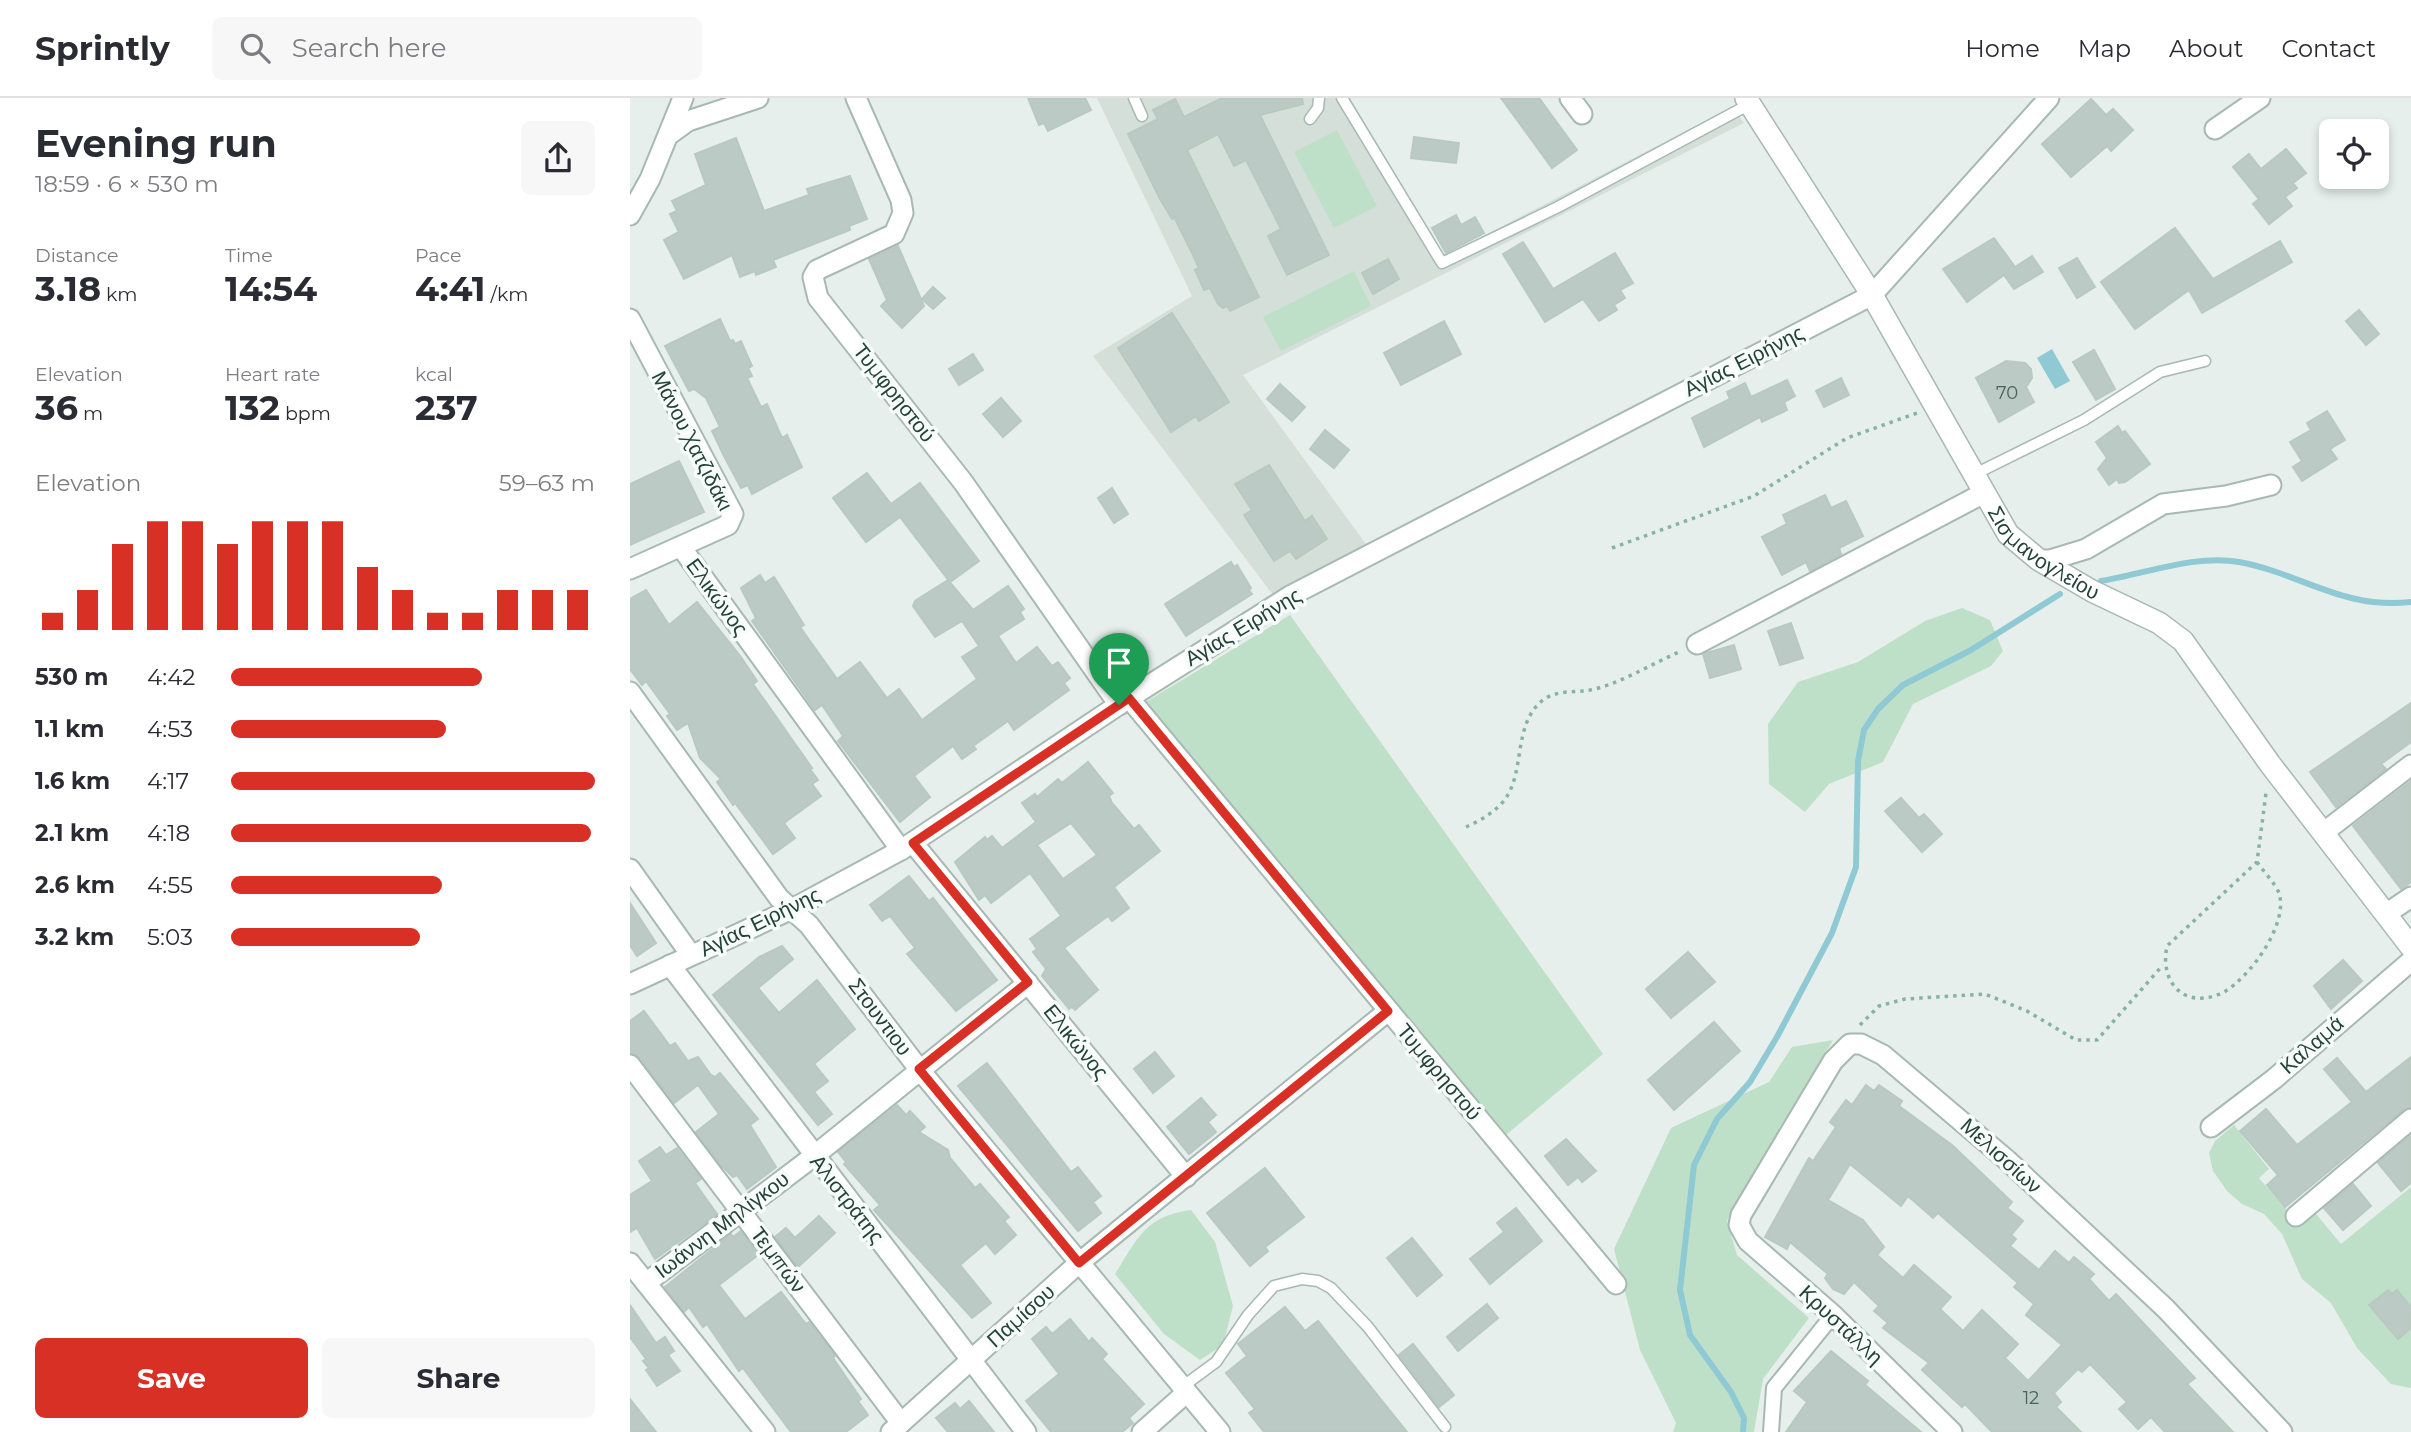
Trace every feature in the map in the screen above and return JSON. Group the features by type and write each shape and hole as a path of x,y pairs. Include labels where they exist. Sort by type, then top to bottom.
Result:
{"street":[{"path":"630,215 670,134 683,98"},
{"path":"670,134 688,121 758,98"},
{"name":"Τυμφρηστού","path":"856,98 901,200 903,213 894,234 817,270 813,276 818,298 963,482 1124,701 1616,1284"},
{"path":"1872,295 2049,98"},
{"path":"2215,129 2260,98"},
{"name":"Σισμανογλείου","path":"1748,101 1872,295 2008,534 2039,560 2092,592 2159,623 2183,641 2270,764 2411,947"},
{"name":"Αγίας Ειρήνης","path":"630,984 792,909 907,846 1124,701 1290,596 1872,295"},
{"name":"Μάνου Χατζιδάκι","path":"630,319 733,514 728,525 681,547"},
{"path":"1697,644 1979,484"},
{"path":"2039,560 2050,560 2087,549 2163,504 2226,496 2271,485"},
{"path":"630,569 681,547"},
{"name":"Ελικώνος","path":"681,547 907,846 1028,982 1186,1177"},
{"name":"Στουντιου","path":"630,692 768,883 809,925 919,1069 1220,1432"},
{"path":"2323,833 2411,765"},
{"path":"630,869 691,955"},
{"path":"2386,914 2411,897"},
{"name":"Καλαμά","path":"2211,1127 2274,1079 2411,961"},
{"name":"Αλιστράτης","path":"670,965 1026,1432"},
{"name":"Ιωάννη Μηλίγκου","path":"646,1283 814,1156 1028,982"},
{"name":"Παμίσου","path":"896,1427 1079,1263 1388,1011"},
{"name":"Κρυστάλλη","path":"1850,1044 1833,1061 1741,1215 1739,1225 1748,1241 1833,1315 1952,1432"},
{"name":"Μελισσίων","path":"1850,1044 1873,1048 1883,1055 2007,1160 2166,1309 2282,1432"},
{"name":"Τεμπών","path":"630,1065 742,1212 896,1427"},
{"path":"2296,1216 2411,1119"},
{"path":"630,1263 765,1432"},
{"path":"1771,1432 1774,1388 1833,1315"},
{"path":"1142,1432 1184,1390"}],"lane":[{"path":"1134,98 1142,116"},
{"path":"1310,119 1318,108 1319,98"},
{"path":"1342,98 1441,262 1558,207 1748,101"},
{"path":"1979,484 2160,372 2205,361"},
{"path":"1184,1390 1216,1362 1248,1315 1274,1286 1301,1279 1318,1281 1331,1288 1368,1327 1445,1427"}],"path":[{"path":"1612,548 1754,496 1847,438 1935,406"},
{"path":"1466,827 1485,818 1503,802 1514,779 1521,738 1531,715 1543,700 1561,692 1603,687 1697,644"},
{"path":"1850,1044 1861,1023 1879,1006 1933,995 1985,994 2027,1010 2076,1040 2097,1040 2163,965 2167,946 2257,862 2270,764"},
{"path":"2163,965 2170,983 2185,995 2202,998 2225,991 2254,963 2274,936 2280,912 2279,892 2257,862"}],"shaded area":[{"path":"1097,98 1350,98 1445,256 1732,107 1744,123 1243,375 1368,547 1273,595 1093,356 1192,296"}],"green space":[{"path":"1337,130 1377,206 1334,228 1294,152"},
{"path":"1354,271 1371,306 1281,351 1263,317"},
{"path":"1962,608 1990,620 2003,651 1991,666 1913,704 1883,762 1829,784 1805,812 1769,784 1768,724 1798,682 1858,662 1925,621"},
{"path":"1290,615 1603,1054 1506,1135 1144,703"},
{"path":"1833,1040 1727,1221 1737,1255 1809,1318 1763,1379 1754,1432 1673,1432 1676,1423 1640,1350 1614,1249 1671,1128 1769,1082 1792,1047"},
{"path":"2234,1125 2269,1169 2259,1178 2296,1221 2312,1209 2341,1244 2411,1187 2411,1388 2391,1384 2357,1348 2331,1303 2302,1279 2282,1234 2264,1214 2242,1204 2227,1191 2213,1171 2209,1153 2215,1141"},
{"path":"1191,1210 1215,1242 1233,1306 1223,1345 1200,1360 1164,1334 1115,1274 1137,1240 1153,1223 1163,1217"}],"water":[{"path":"2052,349 2070,381 2055,389 2037,358"}],"building":[{"path":"1028,98 1085,98 1091,110 1048,131 1044,123 1039,125"},
{"path":"1222,98 1302,98 1303,104 1260,115 1329,255 1287,275 1268,236 1281,229 1246,160 1234,166 1218,134 1187,150 1259,297 1230,311 1227,306 1223,308 1218,304 1210,288 1204,290 1195,270 1199,268 1193,255 1174,217 1172,219 1160,199 1128,134 1158,119 1153,110 1175,99 1184,117"},
{"path":"1501,98 1539,98 1577,150 1552,168"},
{"path":"2091,99 2106,115 2113,109 2133,130 2111,151 2107,146 2071,177 2042,144"},
{"path":"1414,137 1459,143 1456,163 1411,158"},
{"path":"736,138 764,211 809,195 807,189 850,176 867,219 849,226 850,230 773,260 776,267 756,275 755,271 740,277 732,255 684,279 664,240 679,232 670,214 677,211 672,201 706,185 695,154"},
{"path":"2286,149 2306,173 2293,183 2297,188 2285,197 2292,206 2269,224 2253,204 2259,199 2233,167 2249,154 2261,169"},
{"path":"1456,215 1461,225 1475,217 1484,233 1446,253 1432,228"},
{"path":"2175,228 2213,279 2280,241 2292,262 2202,313 2189,290 2135,329 2101,282"},
{"path":"1994,238 2015,267 2032,256 2043,272 2014,289 2004,275 1967,302 1943,269"},
{"path":"1523,242 1553,289 1615,253 1633,283 1620,290 1625,298 1614,305 1617,310 1599,321 1583,299 1545,322 1503,254"},
{"path":"898,246 924,306 902,328 881,306 887,300 869,259"},
{"path":"2077,258 2095,287 2077,298 2059,268"},
{"path":"1388,259 1399,279 1373,294 1362,273"},
{"path":"933,287 945,298 933,309 922,299"},
{"path":"2359,310 2379,334 2366,345 2346,321"},
{"path":"1172,313 1229,402 1199,421 1196,416 1171,432 1118,348"},
{"path":"720,319 730,341 733,340 735,344 741,341 752,366 748,368 752,376 747,378 761,407 767,404 782,438 787,435 802,467 752,494 748,485 741,488 712,431 720,427 706,398 694,389 689,391 665,346"},
{"path":"1444,321 1461,354 1401,385 1384,353"},
{"path":"2094,350 2115,389 2096,400 2073,362"},
{"path":"973,354 983,370 959,385 949,369"},
{"path":"2006,361 2025,363 2031,369 2032,378 2026,387 2034,402 1999,422 1976,378"},
{"path":"1841,378 1849,395 1824,407 1816,391"},
{"path":"1787,380 1795,396 1784,402 1787,410 1762,422 1760,417 1704,447 1692,418 1730,399 1727,392 1745,383 1751,397"},
{"path":"1280,384 1305,407 1292,421 1267,399"},
{"path":"1001,398 1021,421 1003,437 983,414"},
{"path":"2327,411 2345,440 2330,449 2337,459 2302,481 2293,467 2302,461 2290,442 2311,430 2307,423"},
{"path":"2118,426 2122,433 2125,431 2150,464 2125,482 2119,483 2117,479 2109,485 2098,469 2107,458 2096,442"},
{"path":"1325,430 1349,450 1334,468 1310,449"},
{"path":"679,461 704,512 630,545 630,484"},
{"path":"1269,465 1305,521 1312,516 1327,539 1296,559 1290,551 1274,561 1244,515 1252,510 1235,484"},
{"path":"867,473 891,504 920,483 979,561 950,582 900,517 866,542 833,498"},
{"path":"1112,488 1128,514 1114,523 1098,498"},
{"path":"1825,495 1831,508 1846,501 1863,536 1839,548 1841,554 1810,571 1806,562 1782,575 1762,537 1787,524 1783,515"},
{"path":"1231,562 1234,567 1237,565 1252,594 1186,636 1165,604"},
{"path":"760,575 765,583 774,577 804,625 800,627 837,679 860,662 887,698 899,689 922,720 977,679 962,657 979,646 962,621 935,637 913,606 915,601 948,580 973,610 1008,586 1024,609 1020,612 1024,619 998,636 1016,663 1037,647 1052,666 1058,662 1070,678 1064,683 1069,690 1014,730 1008,721 973,746 976,749 962,759 953,746 914,776 930,797 900,822 838,741 843,736 822,705 815,710 752,621 756,618 741,588"},
{"path":"646,590 669,625 697,602 741,657 757,681 753,684 818,780 812,784 821,796 784,823 795,838 773,854 717,782 721,779 700,758 688,723 677,730 667,716 670,714 646,681 642,685 630,669 630,599"},
{"path":"1791,623 1803,658 1780,665 1768,631"},
{"path":"1734,645 1741,669 1710,678 1703,654"},
{"path":"2411,703 2411,742 2381,764 2386,769 2336,807 2310,772"},
{"path":"1088,762 1113,793 1109,796 1112,803 1134,829 1139,825 1160,851 1114,887 1129,908 1112,921 1108,916 1064,948 1098,990 1075,1010 1072,1007 1069,1009 1042,976 1046,969 1033,952 1037,949 1030,939 1061,916 1030,873 991,903 985,895 979,900 955,862 985,837 987,840 992,836 1002,848 1036,822 1022,803 1035,794 1037,797 1058,779 1062,783","holes":["1071,823 1097,855 1063,879 1037,845"]},
{"path":"2411,781 2411,882 2401,889 2353,826"},
{"path":"1901,798 1919,818 1924,814 1942,834 1922,852 1885,811"},
{"path":"909,876 929,901 933,898 997,980 956,1011 907,954 915,948 890,916 882,921 870,905"},
{"path":"630,903 656,943 637,956 630,945"},
{"path":"782,946 793,959 758,988 779,1013 817,980 855,1029 814,1064 828,1081 814,1092 832,1114 818,1125 713,995 759,957"},
{"path":"1688,952 1715,982 1671,1018 1646,989"},
{"path":"2343,960 2362,981 2331,1009 2314,986"},
{"path":"644,1011 670,1046 675,1043 688,1061 698,1057 711,1075 715,1077 720,1073 758,1119 750,1125 776,1167 747,1189 737,1175 733,1177 721,1165 696,1132 719,1114 698,1085 674,1103 640,1058 630,1053 630,1021"},
{"path":"1714,1022 1740,1051 1674,1110 1648,1080"},
{"path":"1155,1052 1174,1076 1153,1093 1134,1069"},
{"path":"2411,1057 2411,1107 2403,1110 2285,1207 2267,1185 2278,1175 2240,1131 2266,1109 2297,1145 2352,1102 2324,1069 2337,1058 2366,1092"},
{"path":"987,1063 1071,1172 1078,1167 1101,1196 1093,1202 1101,1213 1078,1231 958,1086"},
{"path":"1866,1085 1874,1091 1879,1085 1902,1101 1899,1106 1952,1145 2012,1202 2007,1208 2023,1221 2011,1235 2016,1239 2010,1246 2039,1270 2055,1251 2069,1263 2074,1257 2094,1274 2089,1279 2109,1301 2116,1294 2195,1378 2187,1384 2233,1432 2165,1432 2151,1417 2138,1429 2119,1409 2127,1402 2090,1364 2082,1372 2078,1369 2054,1393 2061,1402 2056,1407 2081,1432 1992,1432 1965,1404 1962,1407 1922,1370 1929,1363 1883,1328 1888,1323 1874,1311 1879,1306 1854,1282 1844,1294 1833,1289 1825,1278 1828,1274 1790,1242 1787,1249 1765,1237 1809,1158 1813,1161 1836,1127 1830,1122 1846,1100 1852,1105","holes":["1850,1164 1901,1206 1908,1196 1933,1218 1938,1213 2018,1283 2014,1287 2034,1304 2026,1315 2062,1345 2028,1381 2005,1358 2018,1344 1982,1310 1963,1331 1940,1309 1951,1297 1914,1265 1903,1278 1877,1255 1884,1247 1863,1220 1828,1200"]},
{"path":"1201,1098 1216,1115 1208,1122 1216,1132 1189,1154 1167,1127"},
{"path":"897,1105 906,1115 910,1111 925,1127 919,1132 948,1150 950,1158 975,1188 980,1184 1009,1217 1004,1221 1016,1235 995,1254 986,1243 960,1265 991,1303 972,1318 874,1210 880,1205 844,1164 846,1162 838,1152"},
{"path":"2411,1135 2411,1183 2401,1191 2378,1163"},
{"path":"1566,1139 1596,1171 1582,1182 1578,1177 1568,1185 1545,1156"},
{"path":"660,1147 666,1155 677,1148 701,1179 695,1183 717,1214 655,1259 637,1228 630,1232 630,1195 652,1181 639,1161"},
{"path":"1265,1168 1304,1217 1265,1247 1268,1251 1250,1266 1207,1213"},
{"path":"2353,1184 2371,1206 2343,1230 2324,1208"},
{"path":"1516,1208 1542,1241 1490,1284 1470,1259 1504,1232 1497,1223"},
{"path":"819,1216 835,1233 798,1267 775,1237 786,1228 795,1238"},
{"path":"741,1231 758,1255 719,1285 745,1319 781,1292 806,1324 809,1322 835,1356 833,1358 861,1399 858,1401 868,1415 846,1432 791,1432 743,1368 739,1371 707,1324 703,1327 689,1307 684,1312 665,1287 731,1234 733,1237"},
{"path":"1412,1238 1442,1275 1417,1296 1387,1258"},
{"path":"2388,1290 2392,1294 2397,1290 2411,1307 2411,1328 2398,1339 2369,1305"},
{"path":"1487,1304 1498,1318 1458,1351 1447,1337"},
{"path":"630,1305 656,1343 665,1337 674,1351 668,1355 680,1371 657,1386 646,1370 649,1368 643,1361 646,1359 630,1337"},
{"path":"1285,1307 1305,1331 1318,1321 1407,1432 1264,1432 1249,1413 1255,1409 1226,1373 1247,1356 1238,1344"},
{"path":"1070,1319 1089,1342 1092,1338 1107,1354 1102,1359 1144,1404 1129,1418 1133,1423 1122,1432 1051,1432 1026,1401 1059,1374 1032,1339 1046,1327 1052,1334"},
{"path":"1413,1344 1454,1395 1439,1407 1399,1355"},
{"path":"1831,1351 1868,1381 1865,1385 1921,1432 1786,1432 1807,1402 1794,1391"},
{"path":"630,1399 656,1432 630,1432"},
{"path":"969,1401 994,1432 948,1432 936,1418 955,1403 960,1409"}],"waterway":[{"path":"2101,581 2188,563 2222,560 2261,567 2364,601 2411,602"},
{"path":"1743,1432 1744,1418 1731,1392 1690,1335 1680,1290 1694,1165 1717,1119 1750,1082 1777,1037 1832,933 1856,867 1858,761 1864,730 1878,709 1903,685 1971,650 2060,594"}],"route":[{"path":"1129,698 1388,1011 1079,1263 919,1069 1028,982 913,843 1119,705 1129,698"}]}
